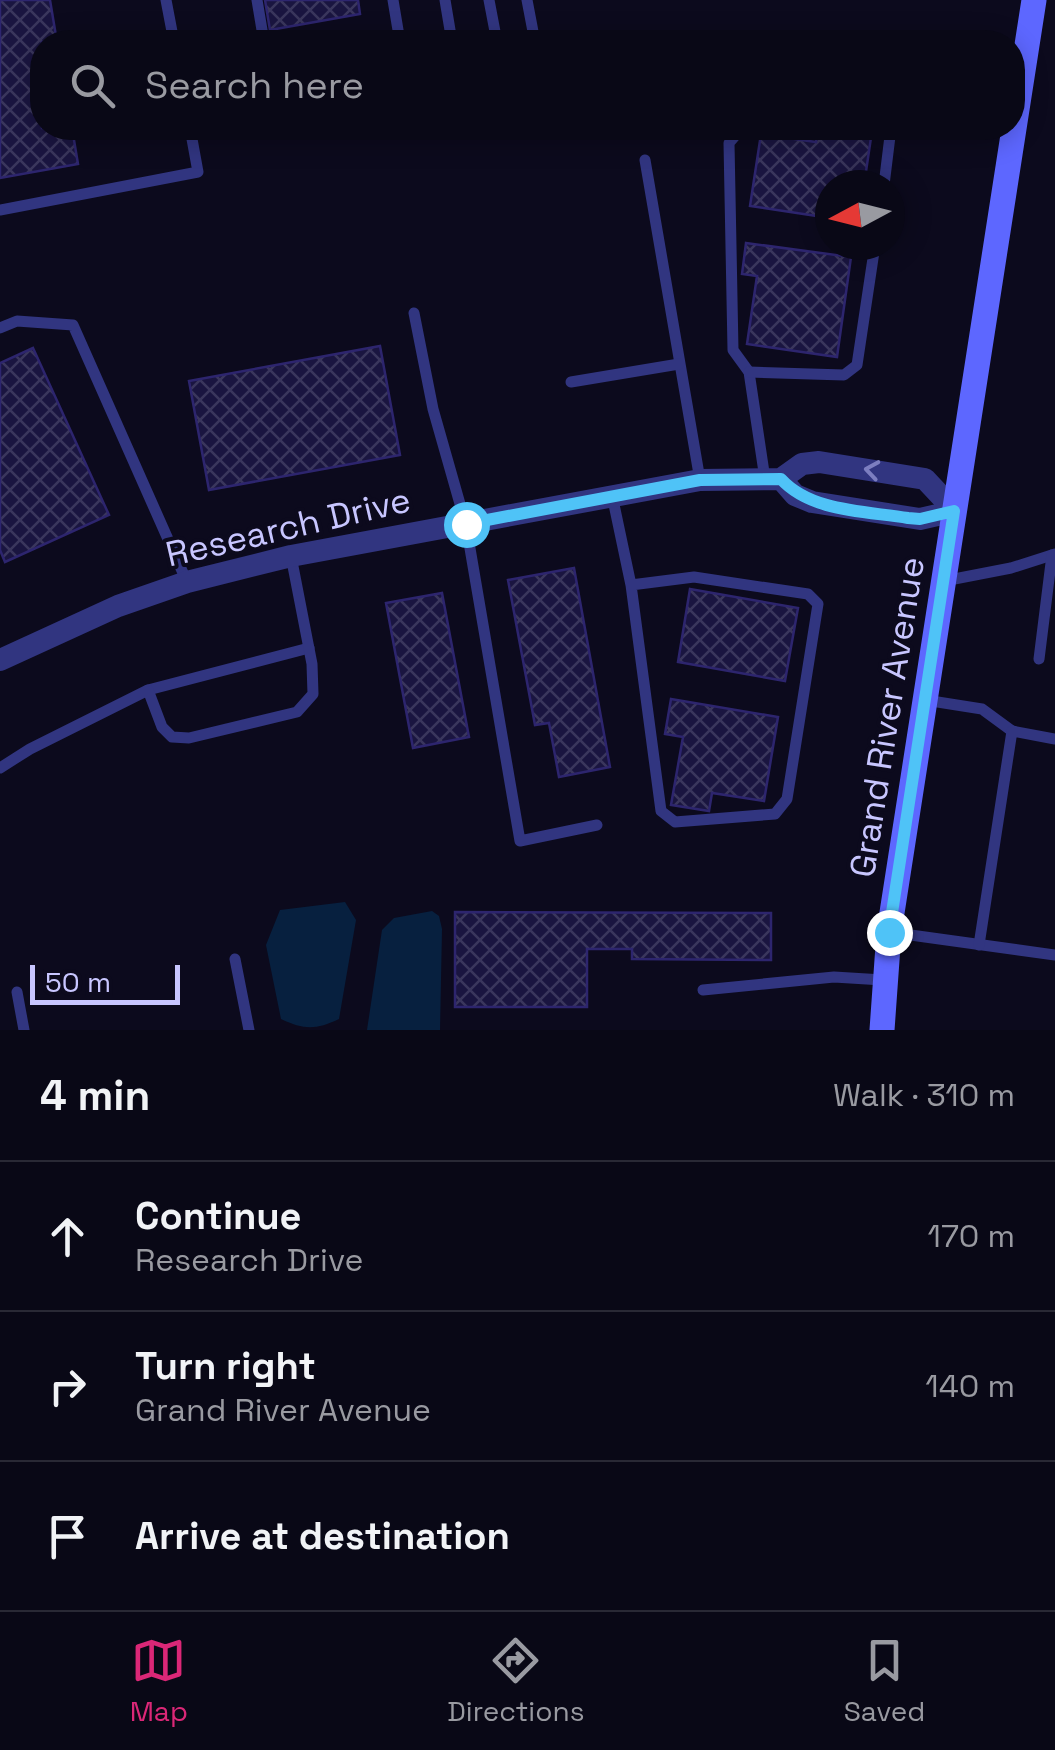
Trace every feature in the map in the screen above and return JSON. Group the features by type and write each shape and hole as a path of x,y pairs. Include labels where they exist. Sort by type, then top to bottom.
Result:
{"main road":[{"name":"Grand River Avenue","path":"1025,57 1034,0"},
{"name":"Grand River Avenue","path":"882,1030 889,932 1012,140"}],"street":[{"name":"Research Drive","path":"0,660 118,606 188,582 291,556 700,480 773,479 802,464 819,462 926,479 954,511"},
{"path":"773,479 812,502 920,519 954,511"}],"lane":[{"path":"166,0 172,30"},
{"path":"257,0 262,30"},
{"path":"393,0 398,30"},
{"path":"444,0 450,30"},
{"path":"489,0 495,30"},
{"path":"527,0 533,30"},
{"path":"0,210 198,172 192,140"},
{"path":"732,140 734,350 748,372 773,479"},
{"path":"886,170 890,140"},
{"path":"645,160 700,480"},
{"path":"748,372 844,375 857,365 873,260"},
{"path":"414,313 437,424 466,524 520,841 598,825"},
{"path":"0,328 17,320 73,325 188,582"},
{"path":"571,382 679,364"},
{"path":"612,495 630,584 662,811 675,822 775,814 787,798 818,604 808,594 694,577 630,584"},
{"path":"944,582 1053,554 1040,659"},
{"path":"148,690 162,727 172,737 189,738 296,712 313,694 309,648 291,556"},
{"path":"0,768 148,690 309,648"},
{"path":"924,700 982,709 1012,731 1055,739"},
{"path":"978,945 1012,731"},
{"path":"889,932 1055,955"},
{"path":"235,959 249,1030"},
{"path":"703,990 834,977 883,980"},
{"path":"18,992 24,1030"}],"water":[{"path":"345,902 356,920 339,1019 310,1027 281,1019 266,945 280,910"},
{"path":"432,911 439,916 442,929 440,1030 367,1030 382,930 394,918"}],"building":[{"path":"0,0 50,0 55,30 30,30 30,140 74,140 78,164 0,178"},
{"path":"265,0 358,0 360,14 270,30"},
{"path":"760,140 871,140 866,170 815,170 815,216 750,206"},
{"path":"746,243 815,252 815,260 851,260 837,357 747,344 757,276 742,274"},
{"path":"380,346 400,455 209,490 189,381"},
{"path":"33,348 109,515 5,562 0,550 0,363"},
{"path":"574,568 610,767 559,777 549,723 535,725 508,580"},
{"path":"690,589 798,608 785,681 678,662"},
{"path":"442,593 469,737 413,748 386,603"},
{"path":"671,699 778,717 764,801 712,793 709,811 671,805 683,737 665,734"},
{"path":"455,912 771,913 771,960 632,959 632,949 587,949 587,1007 455,1007"}],"route":[{"path":"466,524 713,479 781,479 795,495 812,502 908,518 954,511 889,932"}]}
